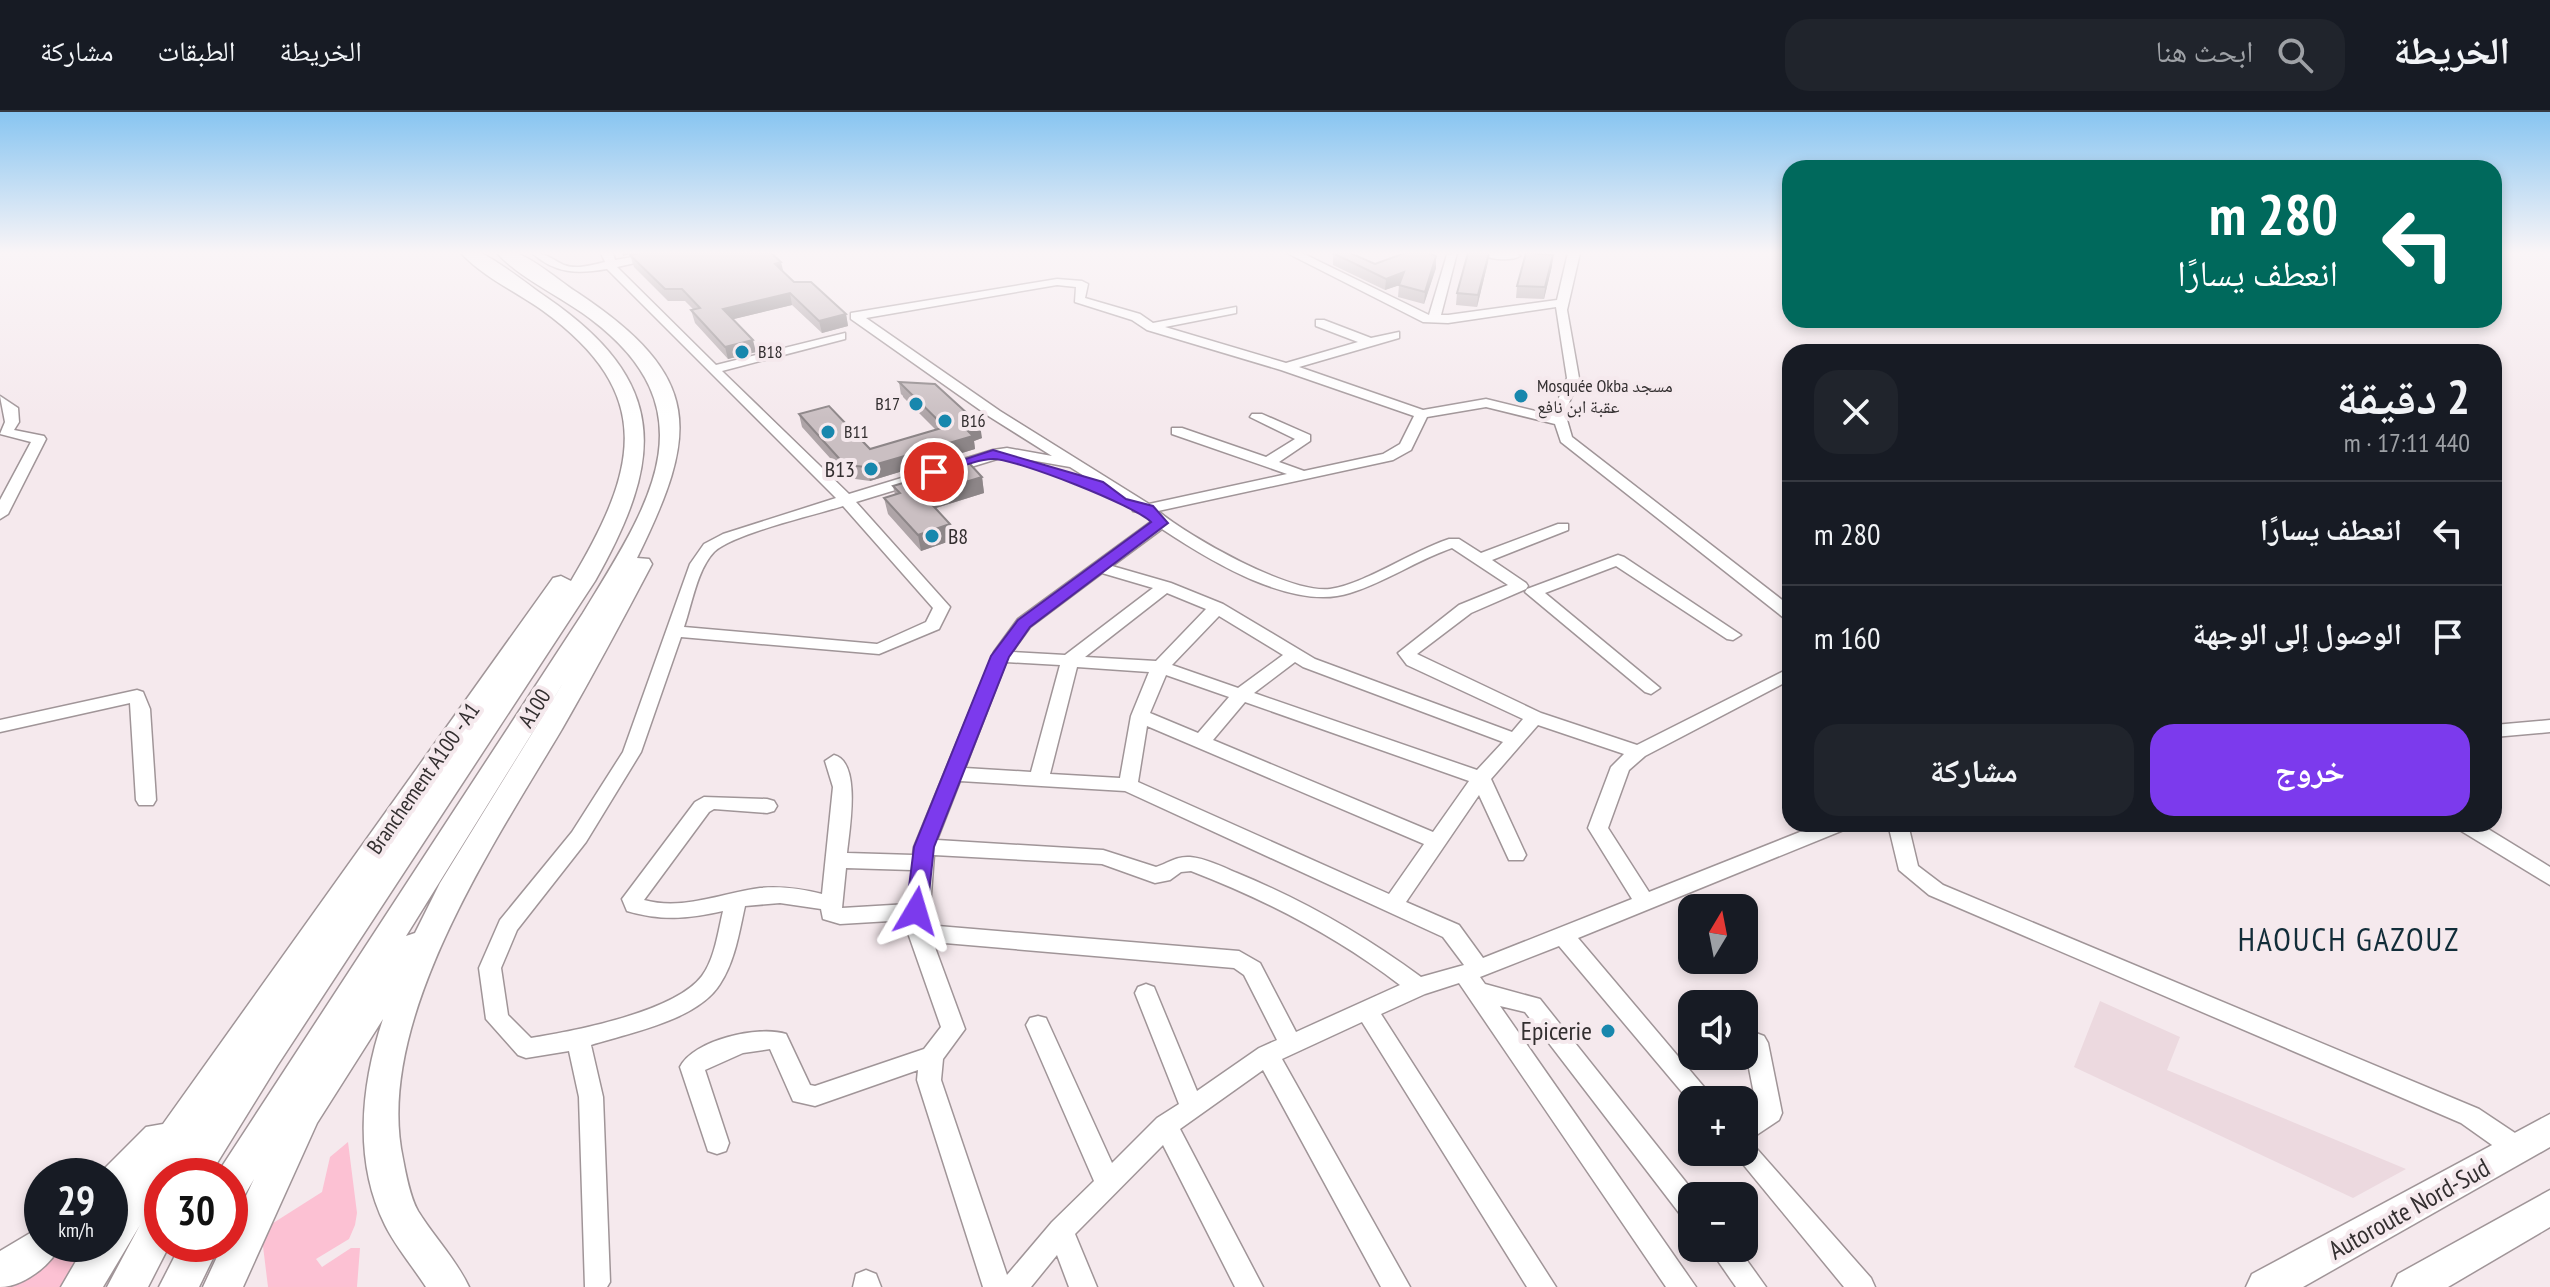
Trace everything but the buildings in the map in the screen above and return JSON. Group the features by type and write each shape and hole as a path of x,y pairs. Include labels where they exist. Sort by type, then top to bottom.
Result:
{"highway":[{"name":"A100","path":"200,1158 610,536 634,460 631,404 616,370 595,346 545,308"},
{"name":"A100","path":"248,1158 466,817 619,570 660,482 672,434 670,410 648,364 605,323 583,308"},
{"path":"223,1287 303,1114 451,891 635,576 651,543 670,484 672,434"},
{"name":"Branchement A100 - A1","path":"203,1092 564,580 634,460"},
{"path":"449,1287 400,1216 384,1157 380,1106 406,992 421,952 451,891"},
{"path":"128,1169 203,1092"},
{"path":"128,1211 203,1092"},
{"name":"Autoroute Nord-Sud","path":"2266,1287 2550,1129"},
{"path":"2412,1287 2550,1207"},
{"path":"127,1287 144,1255"},
{"path":"0,1274 24,1257"},
{"path":"81,1287 96,1262"},
{"path":"179,1287 192,1262"}],"street":[{"path":"654,308 845,499 941,602 941,612 933,625 907,641 879,649 674,631"},
{"path":"904,308 855,316 1104,486 1257,575 1325,595 1454,542 1483,558 1526,589 1651,688"},
{"path":"1105,308 1136,317 1151,327 1286,367 1422,414 1486,403 1558,421"},
{"path":"1400,308 1433,320 1525,308"},
{"path":"1433,320 1437,308"},
{"path":"1562,308 1563,336 1573,378 1558,421 1566,439 1599,468 1782,608"},
{"path":"1151,327 1232,310"},
{"path":"1320,323 1367,341"},
{"path":"1286,367 1395,335"},
{"path":"714,369 841,336"},
{"path":"0,400 11,408 12,422 6,433 39,439 0,514"},
{"path":"997,1287 929,1080 932,1056 953,1029 918,922 923,855 1000,656 1024,623 1098,567 1154,516 1300,474 1388,457 1406,447 1422,414"},
{"path":"1257,417 1304,436 1304,440 1267,463"},
{"path":"1177,431 1300,474"},
{"path":"736,900 721,956 707,986 688,1000 578,1040 526,1048 497,1019 490,968 508,926 579,837 632,752 698,564 710,547 728,537 993,454 1007,452 1075,464"},
{"path":"993,454 1104,486"},
{"path":"1483,558 1563,527"},
{"path":"1638,752 1535,717 1413,661 1407,653 1465,609 1618,560 1733,635"},
{"path":"1098,567 1165,586 1217,608 1293,655 1513,739"},
{"path":"1039,778 1070,660 1165,586"},
{"path":"1128,785 1140,716 1160,667 1217,608"},
{"path":"1202,740 1242,694 1293,655"},
{"path":"1000,656 1160,667 1481,778 1516,855"},
{"path":"1644,901 1598,828 1621,767 1638,752 1782,677"},
{"path":"0,726 137,696 141,709 146,800"},
{"path":"1140,716 1438,842"},
{"path":"1393,905 1481,778 1535,717"},
{"path":"2502,730 2550,726"},
{"path":"834,761 843,787 831,913 1239,960 1252,969 1291,1045"},
{"path":"953,774 1128,785 1451,931 1475,979 1682,1287"},
{"path":"767,806 711,802 702,807 633,899 634,905 676,914 736,900 781,895 830,903"},
{"path":"1014,1287 1061,1231 1166,1126 1267,1055 1418,987 1475,979 1563,935 1819,832"},
{"path":"1900,832 1909,870 1936,890 2470,1116 2518,1149"},
{"path":"2478,832 2550,877"},
{"path":"837,860 923,855 1103,857 1155,875 1163,875 1176,865 1192,864 1302,910 1365,946 1418,987"},
{"path":"1563,935 1691,1086"},
{"path":"1475,979 1532,1005 1678,1192"},
{"path":"1146,993 1192,1107"},
{"path":"1367,1010 1542,1287"},
{"path":"1038,1025 1109,1185"},
{"path":"717,1143 692,1067 699,1060 760,1038 773,1039 778,1041 802,1094 815,1096 932,1056"},
{"path":"578,1040 591,1097 596,1282"},
{"path":"1758,1053 1770,1113 1758,1121"},
{"path":"1267,1055 1396,1287"},
{"path":"1166,1126 1249,1287"},
{"path":"1758,1166 1861,1287"},
{"path":"1061,1231 1083,1287"},
{"path":"1733,1262 1752,1287"}],"shaded area":[{"path":"2100,1001 2180,1037 2167,1070 2406,1169 2353,1198 2074,1067"},
{"path":"348,1142 357,1213 355,1225 349,1239 316,1259 322,1267 351,1248 360,1248 357,1287 268,1287 262,1238 270,1225 322,1192 330,1157"},
{"path":"33,1262 79,1262 64,1287 0,1287"}],"place":[{"name":"B18","path":"742,352"},
{"name":"Mosquée Okba مسجد عقبة ابن نافع","path":"1521,396"},
{"name":"B17","path":"916,404"},
{"name":"B16","path":"945,421"},
{"name":"B11","path":"828,432"},
{"name":"B13","path":"871,469"},
{"name":"B8","path":"932,536"},
{"name":"Epicerie","path":"1608,1031"}],"district":[{"name":"HAOUCH GAZOUZ","path":"2349,940"}],"route":[{"path":"916,911 924,847 1000,656 1024,623 1160,523 1147,509 1121,502 1098,486 1067,474 1010,462 993,454 934,472"}]}
